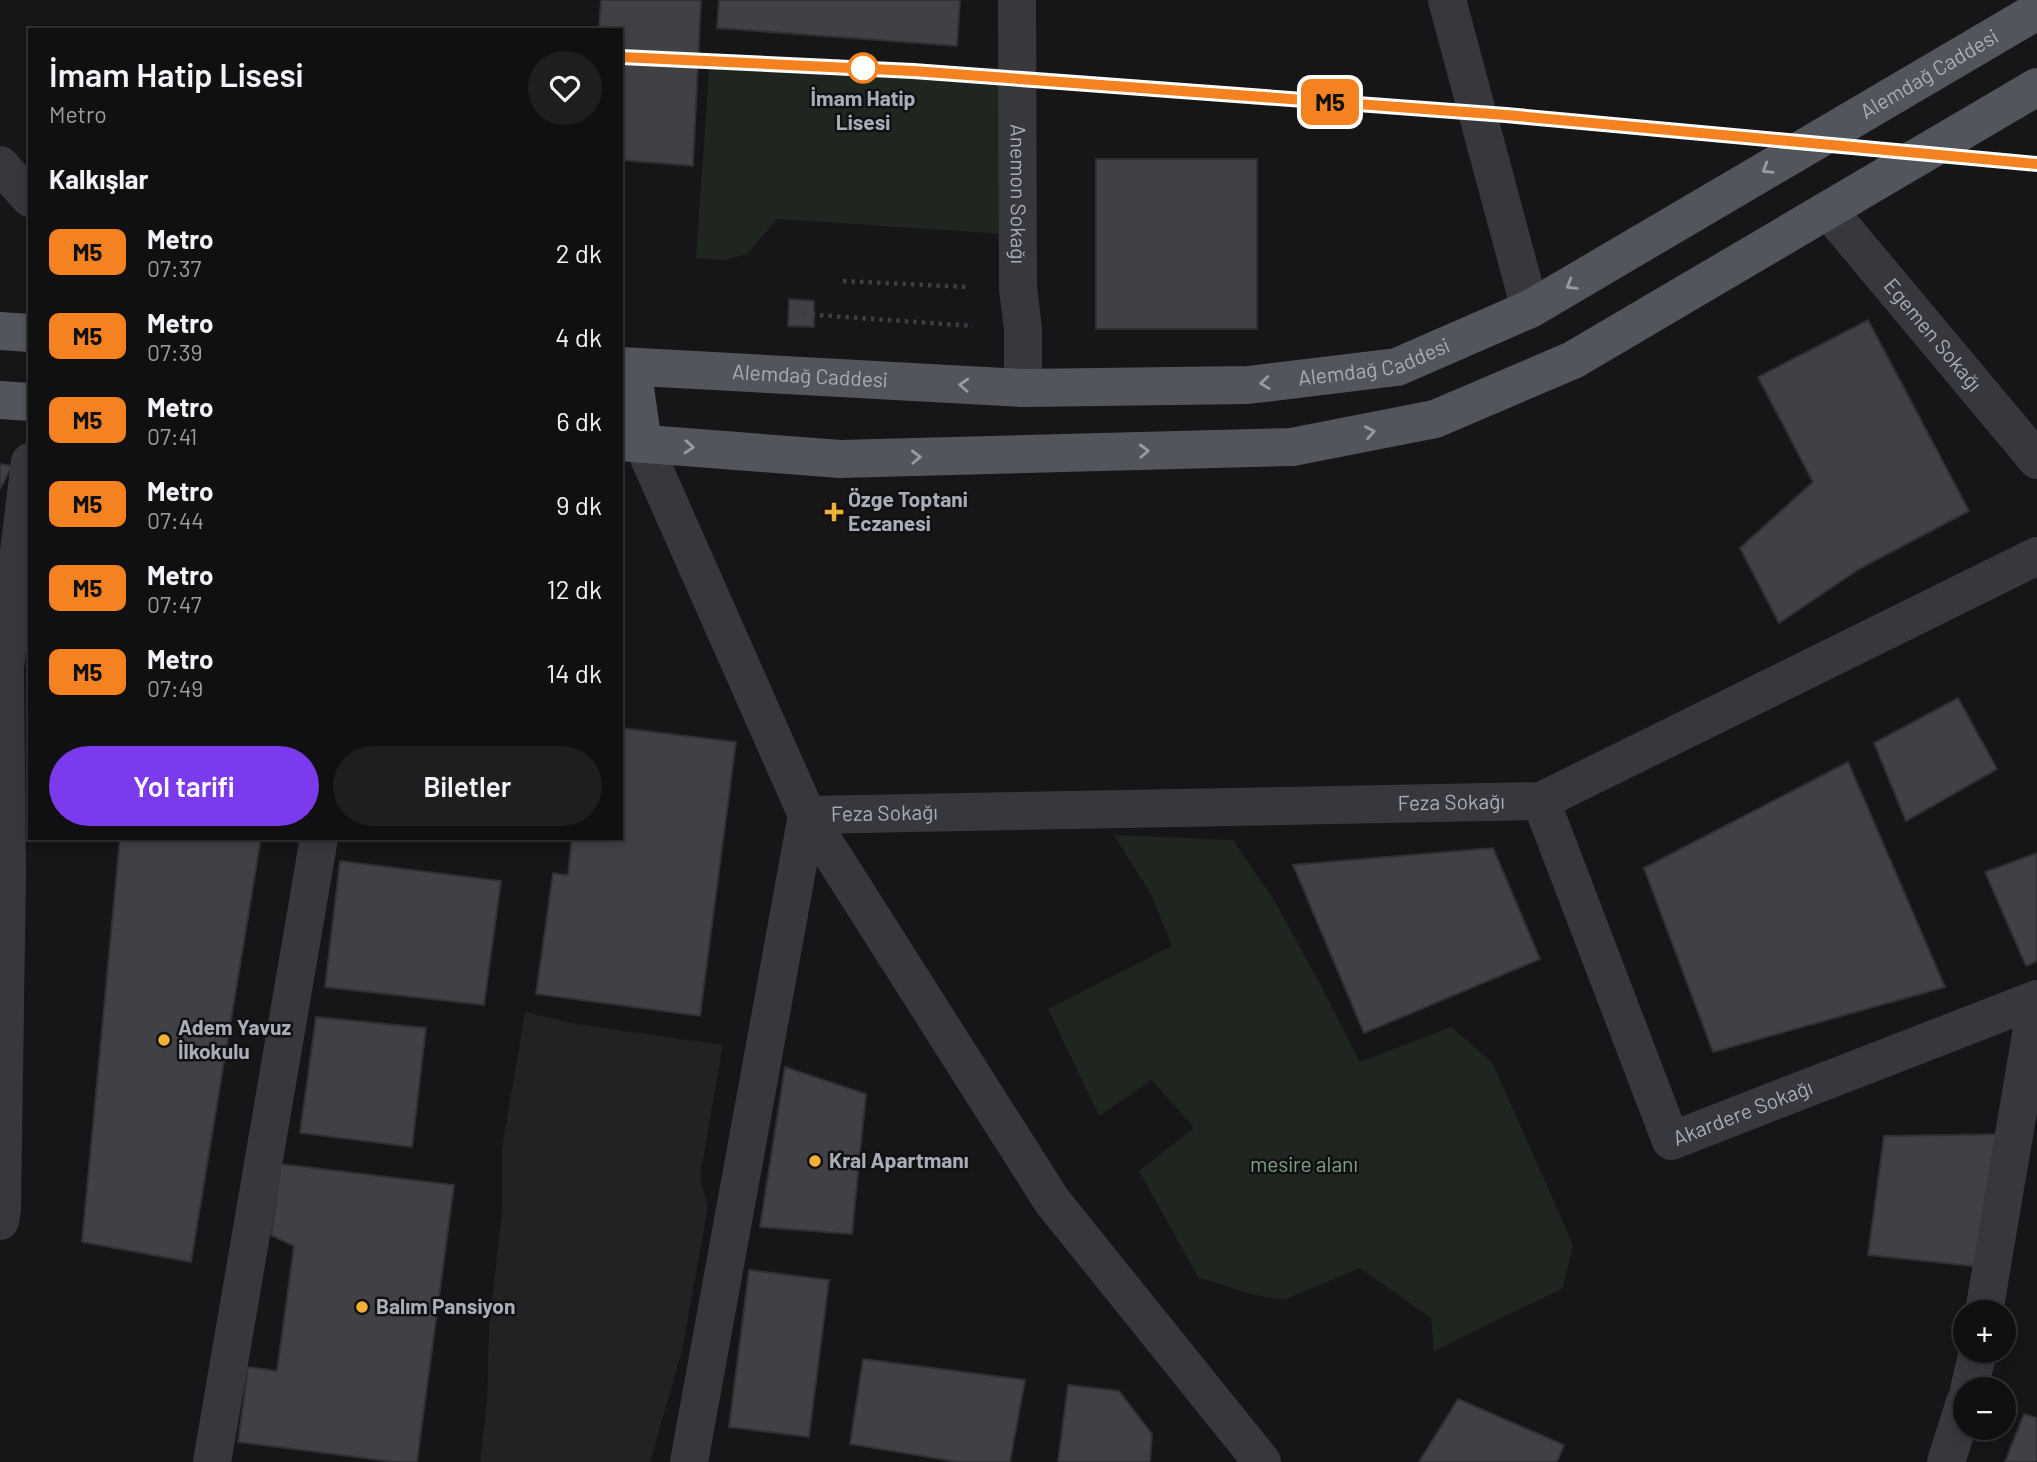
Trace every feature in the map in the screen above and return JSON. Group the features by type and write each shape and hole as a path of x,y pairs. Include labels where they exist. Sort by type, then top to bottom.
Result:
{"main road":[{"name":"Alemdağ Caddesi","path":"627,367 1023,388 1248,385 1397,367 1530,309 2037,11"},
{"path":"627,367 632,443 840,459 1292,447 1422,422 1435,419 1573,360 2037,87"},
{"path":"0,331 28,333"},
{"path":"0,400 28,402"}],"street":[{"name":"Anemon Sokağı","path":"1017,0 1018,288 1023,329 1023,388"},
{"path":"1447,0 1530,309"},
{"path":"0,165 28,196"},
{"name":"Egemen Sokağı","path":"1828,210 2037,460"},
{"path":"632,443 807,815 1052,1202 1262,1462"},
{"path":"0,1221 7,871 3,668 28,477"},
{"name":"Feza Sokağı","path":"807,815 1541,801 2037,556"},
{"name":"Akardere Sokağı","path":"1541,801 1671,1141 2037,999"},
{"path":"689,1462 807,815"},
{"path":"212,1462 319,840"},
{"path":"1986,1300 2037,999"},
{"path":"1946,1462 1953,1440"}],"path":[{"path":"843,281 953,287"},
{"path":"803,314 1023,329"}],"shaded area":[{"path":"525,1012 576,1024 723,1045 700,1177 708,1207 682,1351 650,1462 480,1462 487,1401 489,1328 502,1212 502,1148"}],"green space":[{"path":"710,56 1036,69 1033,236 777,219 747,254 724,260 696,258"},
{"name":"mesire alanı","path":"1114,835 1233,840 1274,900 1360,1062 1451,1027 1492,1062 1573,1245 1563,1288 1434,1351 1431,1318 1360,1268 1284,1300 1254,1295 1198,1277 1139,1171 1194,1128 1152,1080 1099,1116 1048,1009 1172,946 1152,896"}],"building":[{"path":"601,0 701,0 693,166 623,160 623,28 599,28"},
{"path":"719,0 960,0 957,46 717,28"},
{"path":"1096,159 1257,159 1257,329 1096,329"},
{"path":"789,299 814,301 814,327 788,326"},
{"path":"1868,320 1969,511 1859,569 1779,623 1740,548 1813,482 1758,377"},
{"path":"0,464 12,466 0,489"},
{"path":"1958,698 1997,769 1906,821 1874,743"},
{"path":"623,728 736,742 700,1016 536,994 553,873 568,875 572,840 623,840"},
{"path":"1848,762 1945,987 1713,1052 1644,868"},
{"name":"Adem Yavuz İlkokulu","path":"120,840 261,840 191,1262 82,1242"},
{"path":"1493,848 1540,959 1364,1033 1293,865"},
{"path":"2037,853 2037,961 2026,966 1985,872"},
{"path":"340,861 501,881 484,1005 325,987"},
{"path":"316,1017 426,1028 412,1147 300,1133"},
{"name":"Kral Apartmanı","path":"785,1067 866,1094 852,1234 760,1227"},
{"path":"2014,1134 1992,1268 1868,1255 1884,1136"},
{"name":"Balım Pansiyon","path":"281,1164 454,1185 417,1462 395,1462 238,1442 248,1367 277,1371 294,1246 271,1235"},
{"path":"749,1270 829,1280 809,1437 729,1427"},
{"path":"863,1359 1025,1380 1010,1462 958,1462 850,1444"},
{"path":"1068,1385 1119,1391 1152,1434 1150,1462 1058,1462"},
{"path":"1458,1399 1564,1445 1557,1462 1419,1462"},
{"path":"2024,1414 2037,1418 2037,1462 2005,1462 2016,1440"}],"metro line":[{"name":"M5","path":"623,57 913,71 1506,115 2037,164"}],"place":[{"name":"İmam Hatip Lisesi","path":"863,68"},
{"name":"Özge Toptani Eczanesi","path":"834,512"},
{"name":"Adem Yavuz İlkokulu","path":"164,1040"},
{"name":"Kral Apartmanı","path":"815,1161"},
{"name":"Balım Pansiyon","path":"362,1307"}]}
